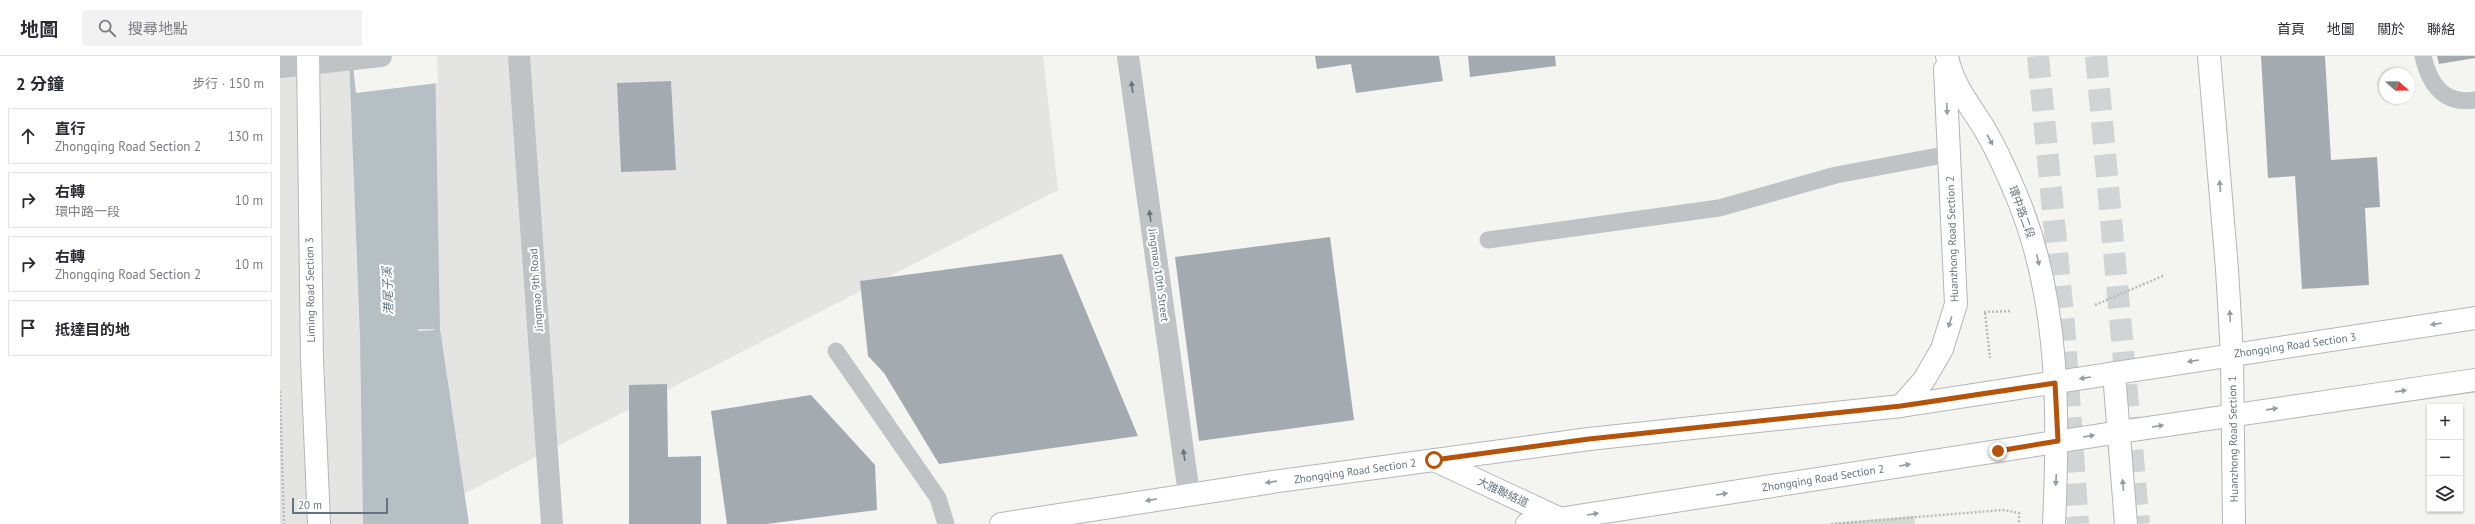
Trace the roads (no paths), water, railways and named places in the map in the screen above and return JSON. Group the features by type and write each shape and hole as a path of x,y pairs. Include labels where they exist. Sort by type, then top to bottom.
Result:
{"main road":[{"name":"Huanzhong Road Section 2","path":"1901,406 1924,380 1942,349 1956,304 1946,56"},
{"name":"環中路二段","path":"1946,56 1956,85 1994,146 2028,223 2049,312 2058,441 2054,524"},
{"path":"2209,56 2227,261 2232,355"},
{"name":"Liming Road Section 3","path":"308,60 312,360 319,524"},
{"name":"Zhongqing Road Section 3","path":"2114,373 2475,318"},
{"name":"Huanzhong Road Section 1","path":"2232,355 2234,524"},
{"name":"Zhongqing Road Section 2","path":"1001,524 1189,494 1434,460 1589,439 1901,406 2114,373"},
{"path":"2114,373 2120,432 2126,524"},
{"path":"2120,432 2233,414 2475,380"},
{"name":"Zhongqing Road Section 2","path":"1527,524 1567,521 2120,432"},
{"name":"大雅聯絡道","path":"1434,460 1567,521"}],"street":[{"path":"280,66 308,60 340,61 381,56"},
{"name":"Jingmao 9th Road","path":"520,56 552,524"},
{"name":"Jingmao 10th Street","path":"1128,56 1189,494"}],"lane":[{"path":"2423,56 2430,81 2440,92 2453,98 2468,101 2475,100"},
{"path":"1488,240 1719,208 1836,175 1949,154"},
{"path":"836,351 938,498 946,524"}],"water":[{"path":"349,56 435,56 440,329 469,524 363,524 360,336","holes":["389,329 435,330 363,336"]}],"waterway":[{"name":"港尾子溪","path":"387,249 389,329 416,524"}],"tunnel":[{"path":"2038,56 2064,325 2078,524"},
{"path":"2096,56 2139,524"}]}
